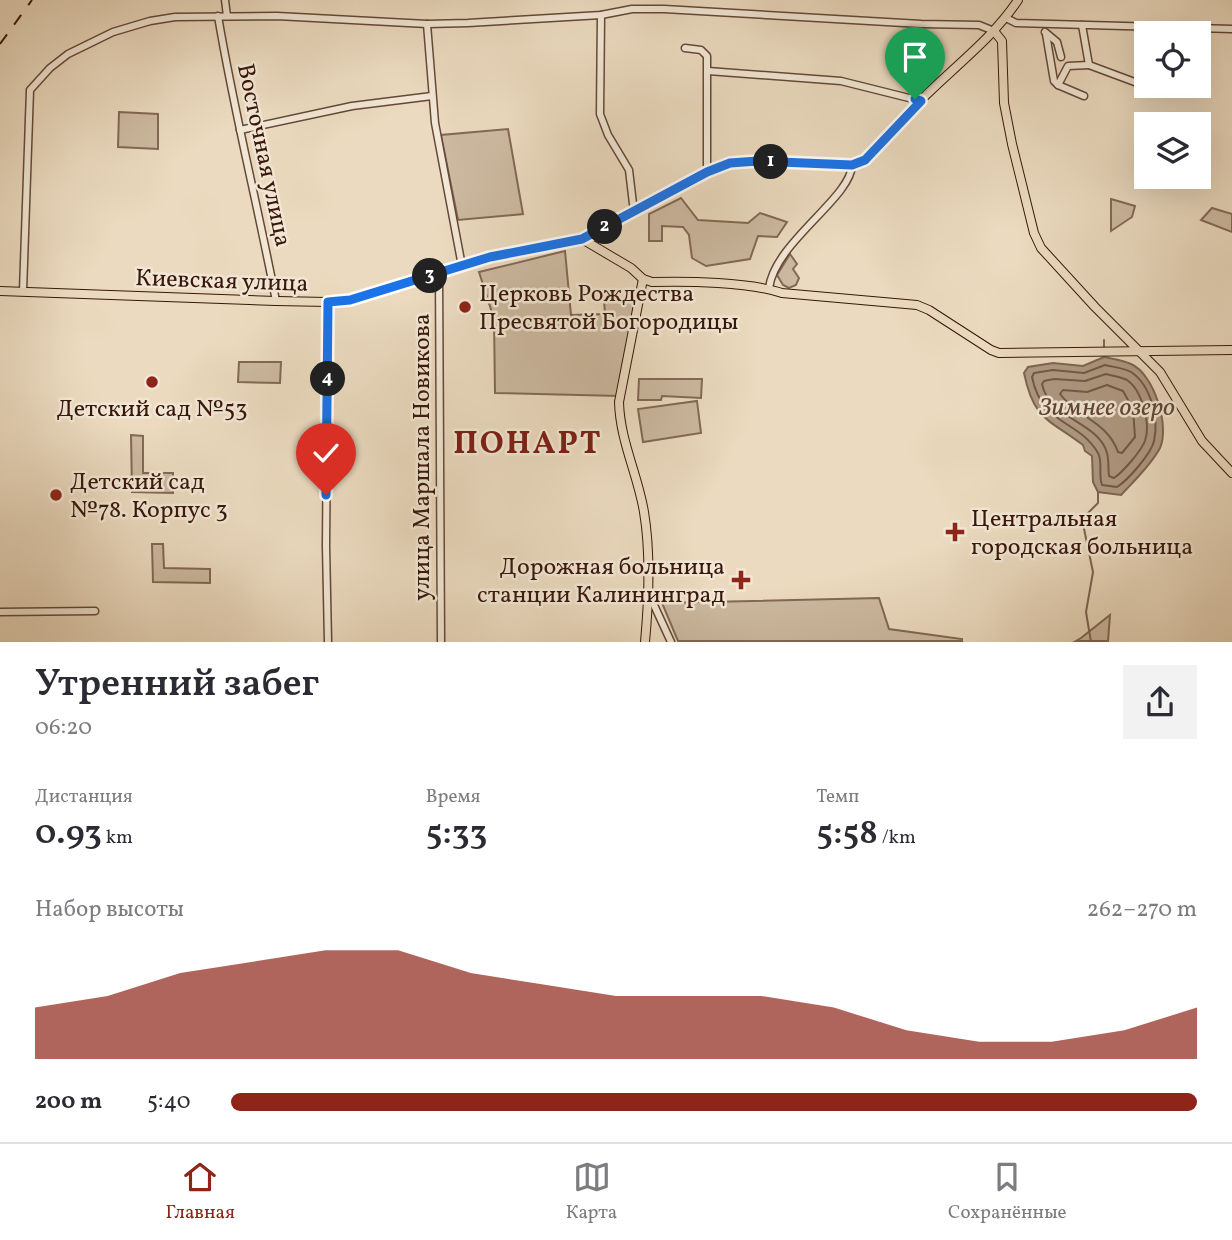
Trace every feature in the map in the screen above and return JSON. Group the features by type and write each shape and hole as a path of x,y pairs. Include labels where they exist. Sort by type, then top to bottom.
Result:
{"main road":[{"path":"852,165 865,160 921,101 1006,19 1018,0"},
{"path":"994,31 1002,41 1006,119 1038,241 1054,264 1160,372 1202,440 1232,473"},
{"name":"Киевская улица","path":"0,291 276,301 350,300 490,257 582,239 707,172 737,162 852,165"},
{"path":"582,239 631,268 643,279 769,288 782,293 917,305 999,353 1141,353 1232,349"},
{"path":"643,279 619,402 626,450 644,513 648,592 645,642"}],"street":[{"path":"225,0 227,16"},
{"path":"23,291 30,90 50,68 68,54 113,33 150,21 175,17 227,16 427,24 481,23 601,15 632,9 687,9 921,24 979,25 994,31"},
{"path":"601,15 600,114 608,135 629,170 636,210"},
{"name":"Восточная улица","path":"218,16 276,301"},
{"path":"1006,19 1016,23 1232,29"},
{"path":"427,24 432,96 446,190 462,266"},
{"path":"1042,24 1054,81 1084,96"},
{"path":"1082,25 1089,65"},
{"path":"1046,34 1057,42 1060,57"},
{"path":"685,48 701,50 707,56 707,172"},
{"path":"1058,85 1068,66 1089,65 1134,82"},
{"path":"708,71 841,81 921,101"},
{"path":"240,130 352,106 432,96"},
{"path":"769,288 788,248 841,189 850,176 852,165"},
{"name":"улица Маршала Новикова","path":"439,273 441,642"},
{"path":"328,302 328,642"},
{"path":"648,592 671,642"},
{"path":"0,612 94,611"}],"shaded area":[{"path":"119,112 158,114 158,149 118,147"},
{"path":"508,129 523,214 458,220 441,135"},
{"path":"681,198 698,220 748,223 760,213 787,222 777,237 758,236 750,259 706,266 692,258 689,235 683,227 662,226 662,241 649,241 649,214"},
{"path":"1111,199 1135,206 1132,217 1111,231"},
{"path":"1212,208 1232,214 1232,232 1201,220"},
{"path":"565,251 571,315 605,314 604,300 636,299 619,396 495,393 494,319 479,272"},
{"path":"790,254 797,264 793,269 799,278 796,285 789,288 783,285 777,275"},
{"path":"239,362 281,362 280,383 238,382"},
{"path":"639,379 702,379 701,398 662,396 661,400 638,400"},
{"path":"697,401 701,433 643,442 638,409"},
{"path":"131,435 143,436 143,473 173,473 173,493 132,492"},
{"path":"152,544 163,544 164,568 210,569 210,583 153,582"},
{"path":"879,598 889,629 962,641 678,641 662,603"},
{"path":"1110,615 1108,641 1076,641 1081,638"}],"water":[{"name":"Зимнее озеро","path":"1104,357 1131,364 1147,378 1158,402 1163,427 1160,448 1142,473 1121,495 1098,492 1093,482 1092,456 1085,451 1083,445 1038,410 1024,373 1028,367 1053,363 1083,366"}],"waterway":[{"path":"1104,340 1104,348"},
{"path":"1091,642 1086,612 1093,572 1082,519 1098,503 1098,492"}],"railway":[{"path":"0,44 32,0"}],"place":[{"name":"Церковь Рождества Пресвятой Богородицы","path":"465,307"},
{"name":"Детский сад №53","path":"152,382"},
{"name":"Детский сад №78. Корпус 3","path":"56,495"},
{"name":"Центральная городская больница","path":"955,532"},
{"name":"Дорожная больница станции Калининград","path":"741,580"}],"district":[{"name":"ПОНАРТ","path":"528,442"}],"route":[{"path":"326,495 328,302 350,300 490,257 582,239 725,164 758,161 852,165 865,160 921,101 915,99"}]}
